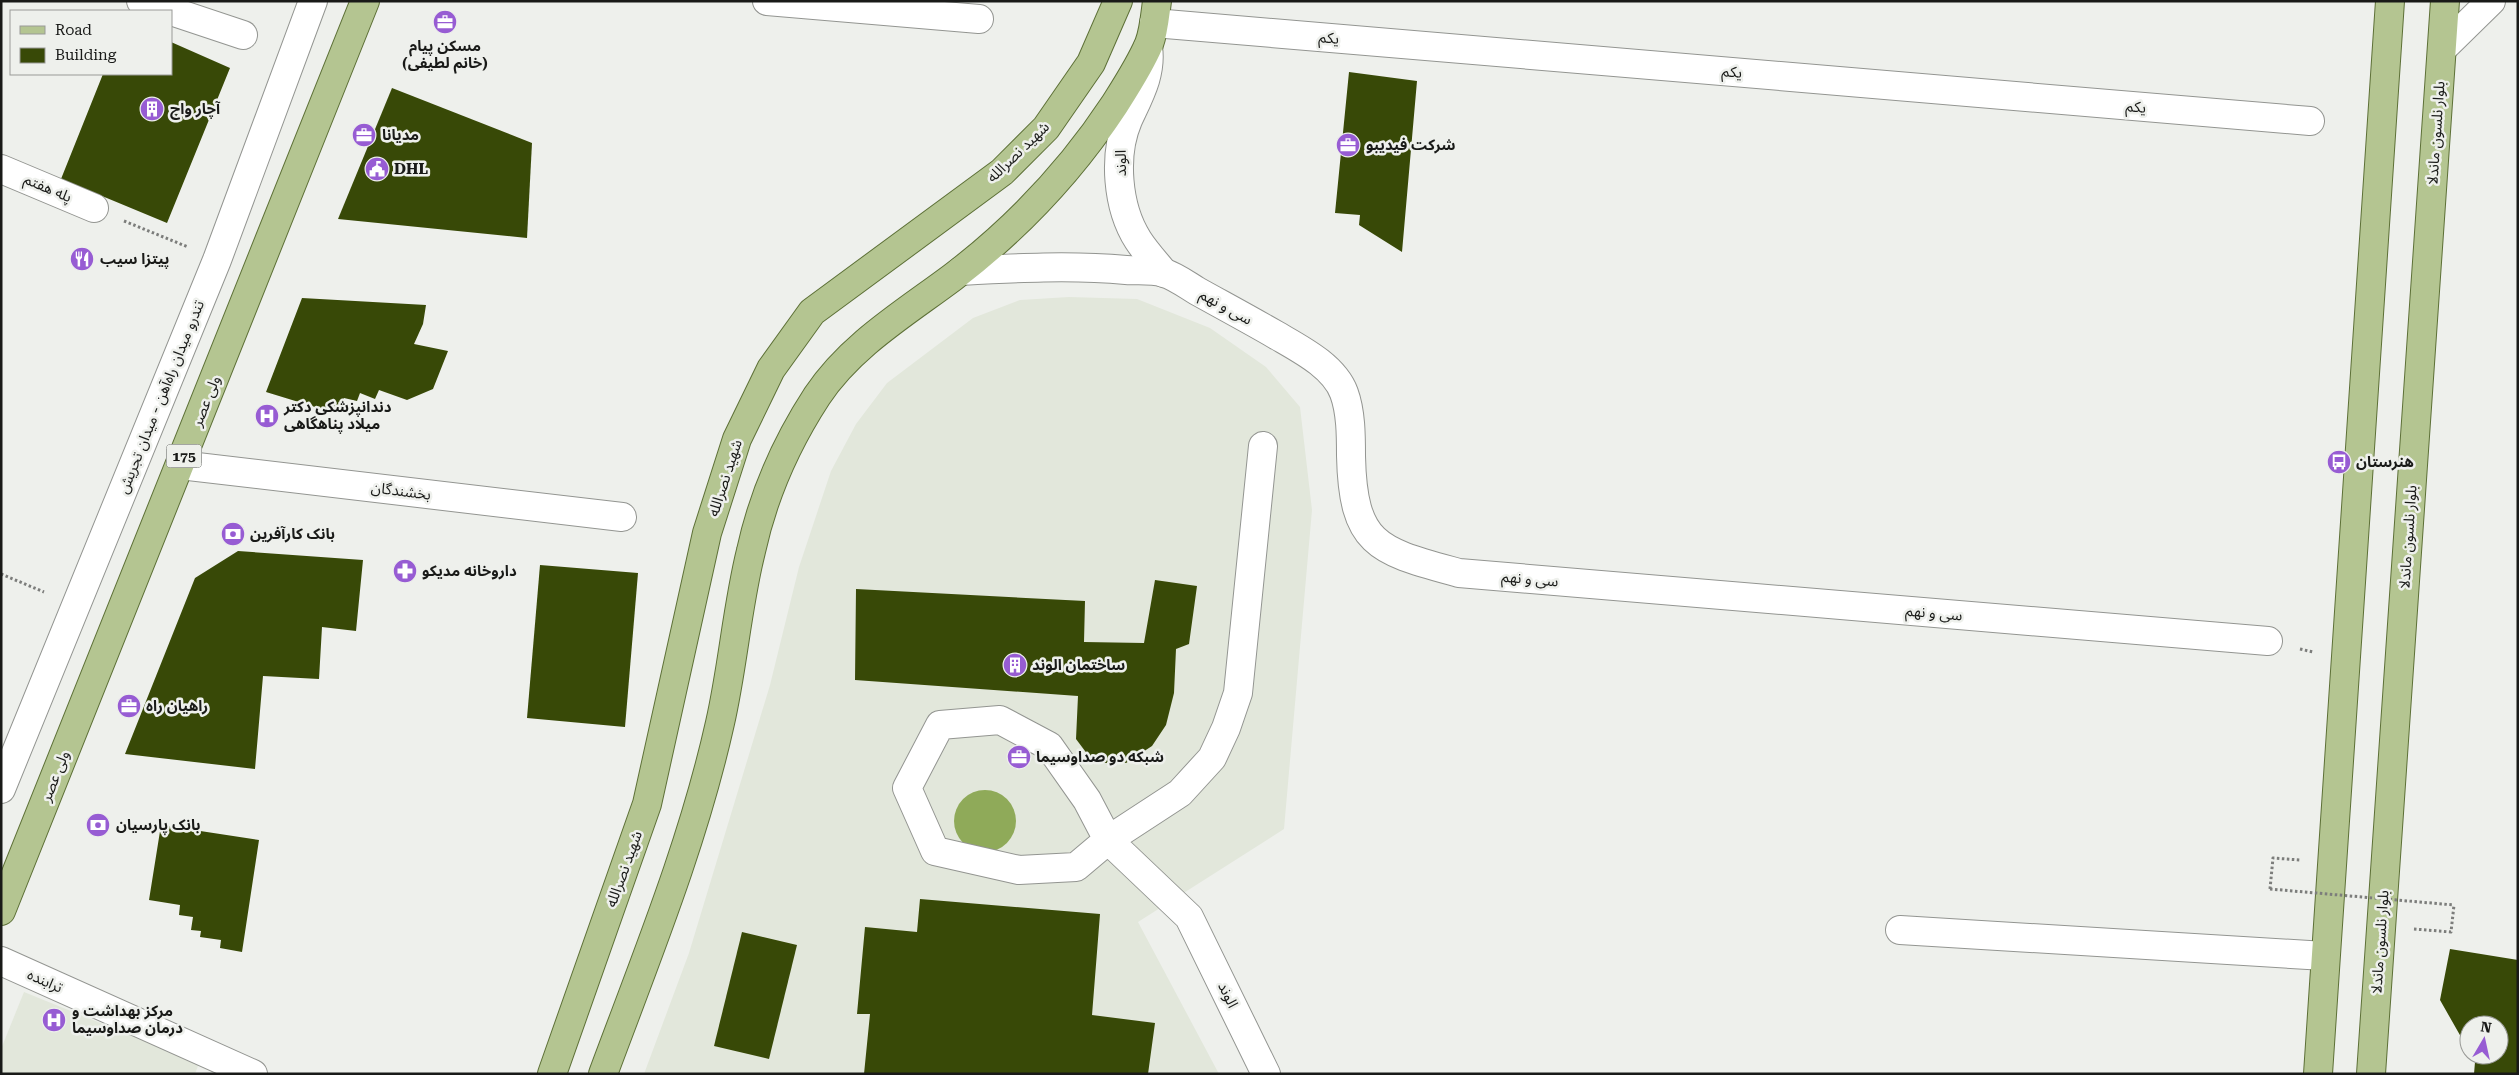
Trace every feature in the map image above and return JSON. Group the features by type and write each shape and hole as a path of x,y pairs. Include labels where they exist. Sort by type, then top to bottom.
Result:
{"main road":[{"name":"ولی عصر","path":"1,911 365,1"},
{"path":"2318,1074 2390,1"},
{"name":"بلوار نلسون ماندلا","path":"2371,1074 2445,1"},
{"path":"604,1074 693,827 720,724 751,550 764,505 796,429 837,369 870,339 961,271 1041,199 1102,124 1132,77 1153,24 1116,7"},
{"name":"شهید نصرالله","path":"552,1074 648,804 707,533 737,439 771,369 812,312 1002,172 1046,128 1091,63 1116,7"}],"street":[{"path":"141,1 168,10"},
{"name":"تندرو میدان راه‌آهن - میدان تجریش","path":"1,789 217,260 313,1"},
{"path":"767,1 979,19"},
{"path":"2442,49 2490,1"},
{"path":"172,11 243,35"},
{"name":"یکم","path":"1153,24 2310,122"},
{"name":"الوند","path":"1153,24 1149,73 1125,127 1120,150 1119,169 1126,215 1138,240 1164,273"},
{"name":"پله هفتم","path":"1,169 94,208"},
{"name":"سی و نهم","path":"961,271 1089,266 1164,273 1295,346 1323,366 1344,392 1348,409 1354,497 1358,516 1365,531 1376,542 1407,558 1459,573 2268,641"},
{"path":"1108,840 1087,800 1049,746 1000,720 940,725 907,788 935,850 1019,870 1076,866 1108,840 1180,793 1212,758 1226,728 1238,693 1263,446"},
{"name":"بخشندگان","path":"180,466 622,517"},
{"name":"الوند","path":"1108,840 1189,916 1266,1074"},
{"path":"1900,930 2325,956"},
{"name":"ترابنده","path":"1,961 253,1074"}],"path":[{"path":"94,208 217,260"},
{"path":"1,574 76,606"},
{"path":"2268,641 2346,660"},
{"path":"2273,858 2270,889 2454,905 2452,932"}],"shaded area":[{"name":"شبکه دو صداوسیما","path":"1069,297 1137,299 1210,328 1266,367 1300,407 1312,510 1284,829 1138,922 1219,1074 644,1074 689,953 770,685 799,567 831,471 856,424 887,383 973,318 1020,300"},
{"path":"979,790 991,790 1007,799 1014,809 1016,821 1014,833 1007,843 991,852 979,852 968,847 959,838 954,827 954,815 959,804 968,795"},
{"name":"مرکز بهداشت و درمان صداوسیما","path":"24,992 199,1063 195,1074 1,1074 1,1049"}],"building":[{"name":"آچار واچ","path":"172,42 230,68 167,223 61,179 103,75 172,75"},
{"path":"1349,72 1417,81 1402,252 1359,225 1360,215 1335,213"},
{"path":"392,88 532,143 527,238 338,219"},
{"path":"302,298 426,305 423,324 414,344 448,351 433,389 407,400 379,390 375,399 360,393 357,401 344,398 340,408 330,405 328,411 266,392"},
{"path":"238,551 363,560 356,631 322,627 319,679 263,676 255,769 125,754 195,578"},
{"path":"540,565 638,573 625,727 527,718"},
{"name":"ساختمان الوند","path":"1155,580 1197,586 1189,644 1176,649 1174,693 1166,725 1152,746 1126,763 1094,763 1076,739 1078,696 855,680 856,589 1085,601 1084,642 1144,643"},
{"path":"161,825 259,840 242,952 220,948 221,940 200,937 201,931 191,930 193,917 179,915 180,905 149,900"},
{"path":"920,899 1100,914 1092,1015 1155,1023 1148,1074 864,1074 870,1014 857,1014 865,927 917,932"},
{"path":"742,932 797,945 769,1059 714,1046"},
{"path":"2450,949 2518,960 2518,1074 2474,1074 2475,1065 2509,1065 2509,1015 2459,1015 2459,1033 2440,1000"}],"place":[{"name":"مسکن پیام (خانم لطیفی)","path":"445,22"},
{"name":"آچار واچ","path":"152,109"},
{"name":"مدیانا","path":"364,135"},
{"name":"شرکت فیدیبو","path":"1348,145"},
{"name":"DHL","path":"377,169"},
{"name":"پیتزا سیب","path":"82,259"},
{"name":"دندانپزشکی دکتر میلاد پناهگاهی","path":"267,416"},
{"name":"هنرستان","path":"2339,462"},
{"name":"بانک کارآفرین","path":"233,534"},
{"name":"داروخانه مدیکو","path":"405,571"},
{"name":"ساختمان الوند","path":"1015,665"},
{"name":"راهیان راه","path":"129,706"},
{"name":"شبکه دو صداوسیما","path":"1019,757"},
{"name":"بانک پارسیان","path":"98,825"},
{"name":"مرکز بهداشت و درمان صداوسیما","path":"54,1020"}]}
